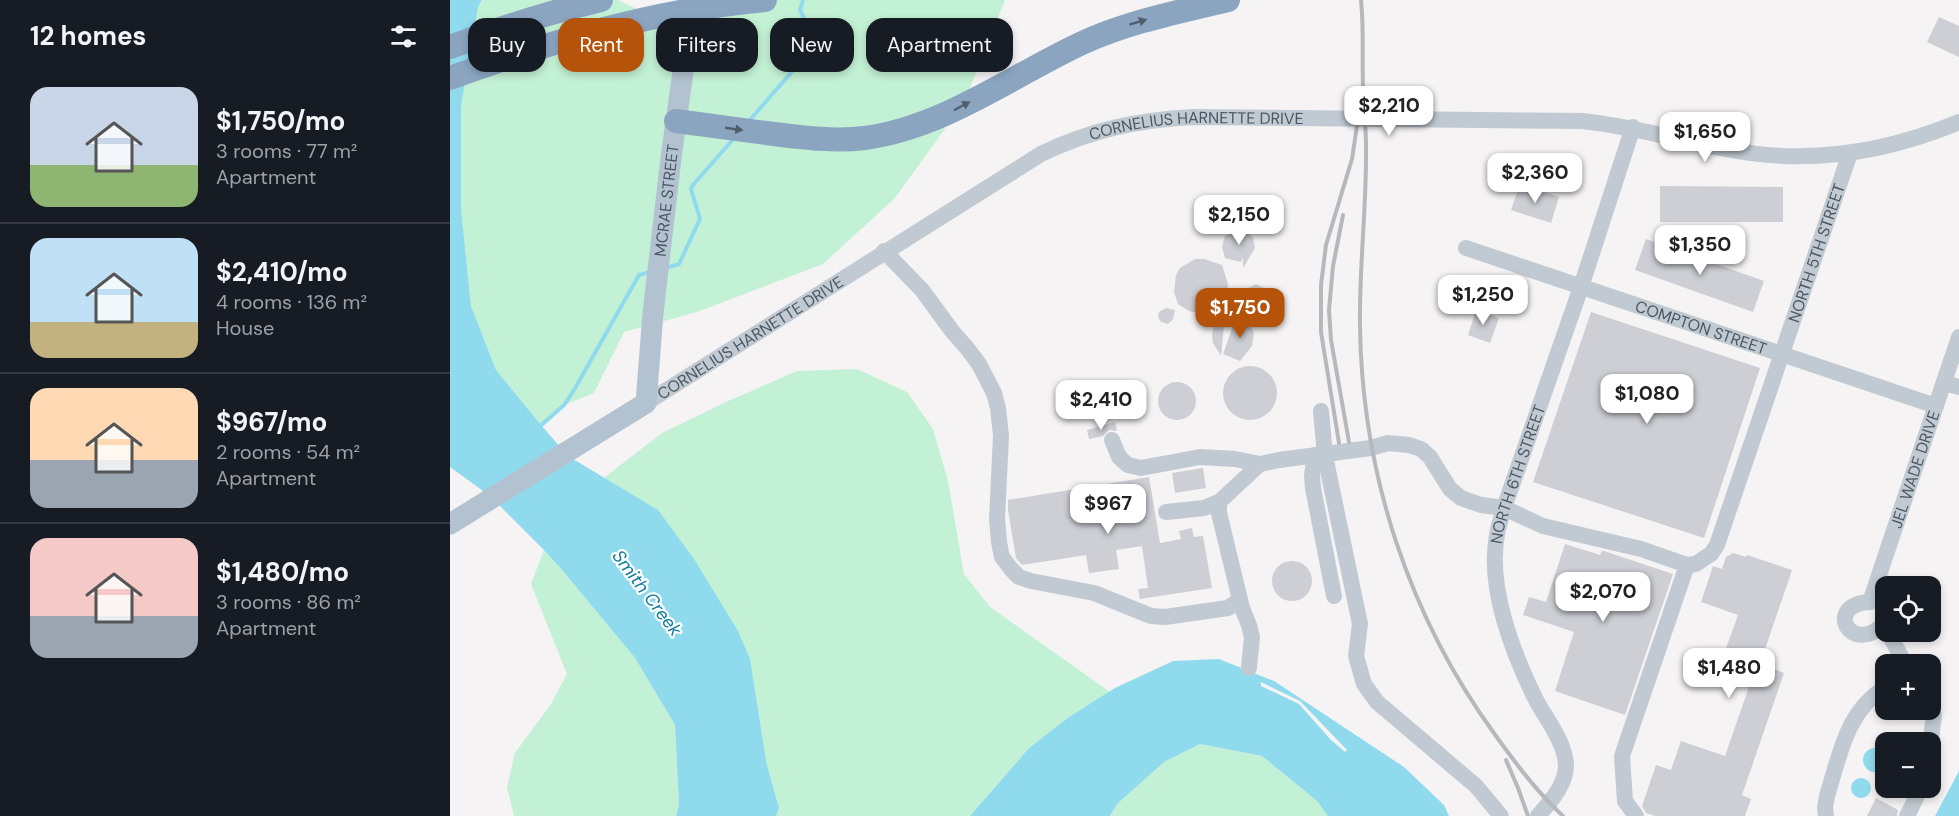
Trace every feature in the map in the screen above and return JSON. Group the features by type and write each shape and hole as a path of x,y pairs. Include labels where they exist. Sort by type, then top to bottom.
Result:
{"highway":[{"path":"450,47 490,32 601,0"},
{"path":"450,78 596,30 668,14 765,0"},
{"path":"676,121 809,139 838,140 889,134 950,112 1046,61 1102,35 1151,18 1228,0"}],"main road":[{"name":"MCRAE STREET","path":"646,403 653,313 693,0"},
{"path":"450,524 646,403"}],"street":[{"name":"CORNELIUS HARNETTE DRIVE","path":"646,403 1041,154 1081,136 1108,128 1161,118 1193,117 1582,121 1633,127 1759,155 1818,156 1894,145 1934,133 1959,122"},
{"name":"NORTH 6TH STREET","path":"1543,812 1564,778 1566,762 1563,749 1535,698 1517,658 1505,622 1499,595 1495,555 1496,535 1633,127"},
{"name":"NORTH 5TH STREET","path":"1687,565 1696,564 1711,554 1718,545 1850,153"},
{"name":"COMPTON STREET","path":"1466,248 1936,406"},
{"path":"884,251 922,290 979,363 994,393 1001,436 997,519 999,542 1002,557 1019,577 1094,593 1151,616 1165,617 1228,608 1240,600"},
{"name":"JEL WADE DRIVE","path":"1870,602 1936,406 1951,385 1959,337"},
{"path":"1322,411 1320,454 1360,624 1356,656 1364,684 1377,702 1476,786 1501,816"},
{"path":"1112,440 1119,457 1128,465 1141,468 1200,457 1235,459 1260,464 1371,448 1388,443 1409,445 1421,448 1430,457 1450,489 1461,498 1481,505 1504,508 1543,526 1641,549 1687,565 1622,756 1625,801 1636,816"},
{"path":"1320,454 1312,475 1313,488 1334,596"},
{"path":"1166,512 1204,508 1219,502 1260,464"},
{"path":"1219,502 1219,513 1240,600 1252,637 1250,668"},
{"path":"1875,610 1870,602 1858,603 1849,607 1845,617 1846,627 1850,632 1861,636 1875,632"},
{"path":"1826,816 1827,796 1851,721 1862,705 1875,695"},
{"path":"1906,816 1916,798"}],"green space":[{"path":"482,0 618,0 641,11 727,0 1005,0 998,18 866,18 866,72 976,72 965,101 895,198 823,264 697,312 624,332 594,393 564,405 541,425 496,370 471,306 461,209 461,106 468,65 468,72 546,72 546,18 476,18"},
{"path":"857,369 907,392 933,429 948,481 964,574 990,607 1110,692 1069,717 1029,748 970,816 776,816 779,808 766,761 605,477 662,433 797,371"},
{"path":"544,550 635,658 675,725 679,805 676,816 514,816 507,787 515,753 551,704 567,674 531,584"},
{"path":"1200,744 1262,756 1317,801 1328,816 1110,816 1117,804 1164,762"}],"water":[{"name":"Smith Creek","path":"450,0 482,0 476,18 468,18 468,65 461,106 461,209 471,306 496,370 541,425 568,456 658,510 694,559 738,631 750,659 766,761 779,808 776,816 676,816 679,805 675,725 635,658 544,550 490,496 450,467"},
{"path":"1219,659 1274,681 1404,767 1444,805 1449,816 1328,816 1317,801 1262,756 1200,744 1164,762 1117,804 1110,816 970,816 1029,748 1069,717 1115,688 1173,661"},
{"path":"1875,748 1875,772 1867,768 1863,760 1871,749"},
{"path":"1959,771 1959,816 1935,816"},
{"path":"1861,778 1868,781 1871,788 1868,795 1861,798 1854,795 1851,788 1854,781"}],"pier":[{"path":"1261,682 1300,701 1347,750 1345,752 1331,740 1299,704 1261,686"}],"building":[{"path":"1939,17 1959,26 1959,57 1927,42"},
{"path":"1520,184 1559,197 1551,223 1511,210"},
{"path":"1660,186 1783,187 1783,222 1660,222"},
{"path":"1242,225 1253,238 1255,248 1243,268 1243,257 1241,262 1225,258 1222,247 1225,236 1234,230 1242,230"},
{"path":"1646,239 1764,281 1753,312 1635,270"},
{"path":"1195,259 1204,259 1222,265 1228,284 1227,293 1219,312 1198,313 1189,311 1178,304 1174,292 1176,275 1180,268"},
{"path":"1256,284 1268,290 1270,302 1261,311 1248,312 1244,296 1248,288"},
{"path":"1226,306 1221,356 1213,343 1212,336 1213,329"},
{"path":"1166,308 1175,310 1173,319 1168,324 1161,322 1158,317 1159,312"},
{"path":"1476,310 1499,318 1490,343 1468,335"},
{"path":"1591,312 1760,368 1704,538 1533,482"},
{"path":"1237,315 1244,315 1254,333 1252,346 1240,361 1223,354"},
{"path":"1245,366 1255,366 1265,370 1273,378 1277,393 1273,408 1265,416 1255,420 1245,420 1235,416 1227,408 1223,398 1223,388 1227,378 1235,370"},
{"path":"1177,382 1191,387 1196,401 1191,415 1177,420 1163,415 1158,401 1163,387"},
{"path":"1115,422 1117,431 1109,430 1103,436 1089,439 1087,430"},
{"path":"1203,468 1206,488 1175,493 1172,473"},
{"path":"1149,477 1160,543 1181,539 1179,531 1192,528 1194,537 1203,536 1212,588 1140,599 1138,589 1148,588 1142,546 1116,550 1119,569 1089,573 1086,555 1022,565 1016,558 1008,500"},
{"path":"1565,544 1600,555 1604,551 1673,574 1625,715 1555,691 1574,632 1523,615 1529,597 1546,602"},
{"path":"1733,553 1746,557 1747,555 1792,570 1760,664 1784,673 1742,795 1751,799 1745,816 1655,816 1646,813 1642,806 1656,765 1671,770 1681,741 1725,756 1750,684 1746,682 1752,663 1724,654 1738,615 1701,602 1713,566 1722,569 1726,557"},
{"path":"1292,561 1306,567 1312,581 1306,595 1292,601 1278,595 1272,581 1278,567"},
{"path":"1876,798 1898,810 1897,816 1867,816"}],"waterway":[{"path":"748,122 817,43 800,10 803,0"},
{"path":"666,268 679,264 700,219 691,189 693,185 735,137"},
{"path":"538,428 564,405 639,275 650,272"}],"railway":[{"path":"1361,0 1366,168 1360,326 1363,381 1370,436 1381,489 1396,542 1415,593 1438,643 1465,690 1496,736 1536,788 1563,816"},
{"path":"1339,443 1321,332 1321,285 1326,245 1352,159 1358,119"},
{"path":"1343,215 1333,266 1329,310 1331,340 1349,442"},
{"path":"1506,760 1528,816"}]}
